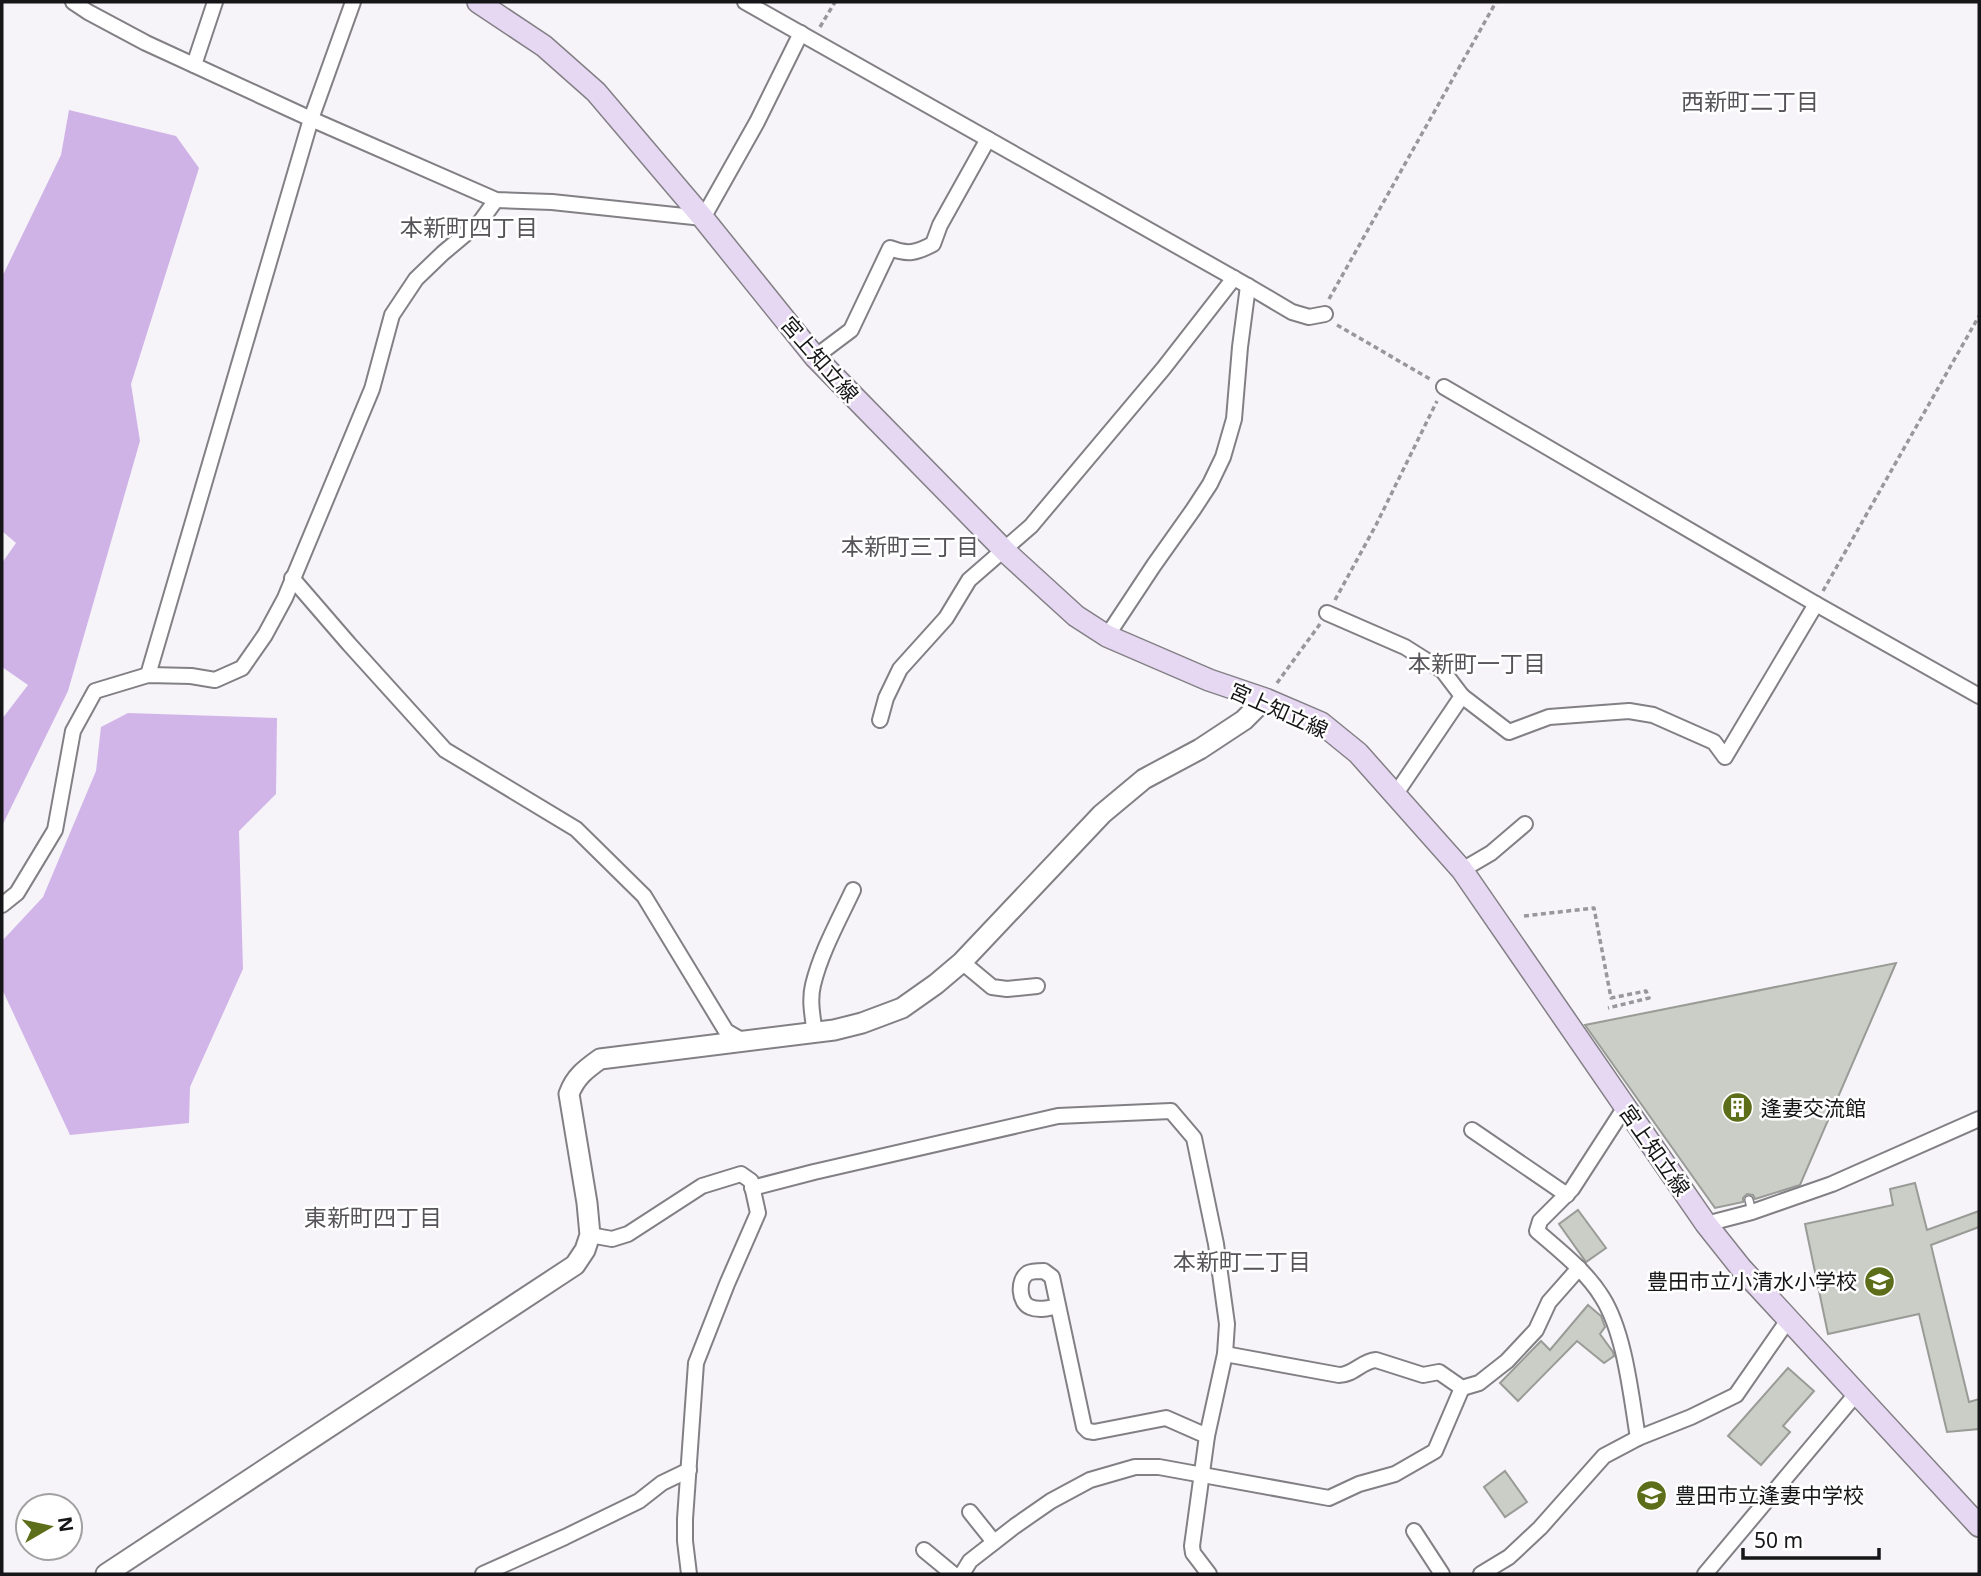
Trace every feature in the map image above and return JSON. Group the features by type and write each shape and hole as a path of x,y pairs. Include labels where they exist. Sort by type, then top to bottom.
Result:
{"main road":[{"name":"宮上知立線","path":"478,2 544,46 596,92 703,218 815,357 1007,554 1076,616 1107,636 1209,680 1265,699 1321,723 1358,753 1462,870 1706,1224 1741,1268 1979,1527"}],"street":[{"path":"194,65 215,2"},
{"path":"148,675 311,119 353,2"},
{"path":"745,2 1292,312 1309,317 1325,314"},
{"path":"82,4 146,43 496,200 552,201 703,218 807,37"},
{"path":"815,357 851,330 890,248 915,252 933,244 940,225 988,139"},
{"path":"2,905 17,893 55,830 73,731 95,691 148,675 191,676 215,680 242,668 265,635 285,598 372,389 392,315 416,279 480,222 496,200"},
{"path":"880,720 886,698 900,668 946,618 969,580 1031,526 1104,441 1234,278"},
{"path":"1107,636 1194,510 1223,457 1234,419 1248,286"},
{"path":"1444,387 1979,696"},
{"path":"292,578 445,750 576,829 644,896 726,1031 745,1042"},
{"path":"1327,613 1405,647 1443,671 1462,696 1509,732 1549,717 1629,711 1653,715 1714,742 1725,757 1816,604"},
{"path":"1395,795 1462,696"},
{"path":"115,1572 575,1265 585,1250 590,1235 569,1094 580,1073 600,1059 816,1034 862,1023 902,1008 962,962 1102,814 1144,779 1200,749 1244,720 1265,699"},
{"path":"1462,870 1491,853 1525,824"},
{"path":"816,1034 811,1010 813,986 828,944 853,890"},
{"path":"962,962 992,987 1007,989 1037,986"},
{"path":"1625,1107 1567,1195 1540,1221 1538,1231 1578,1268 1602,1296 1615,1322 1638,1438"},
{"path":"752,1188 1058,1116 1171,1111 1194,1138 1216,1244 1227,1324 1225,1354 1207,1436 1192,1546 1193,1553 1209,1574"},
{"path":"1706,1224 1751,1206 1832,1184 1979,1119"},
{"path":"1472,1130 1567,1195"},
{"path":"590,1235 612,1239 628,1234 702,1186 741,1174 751,1181 758,1213 696,1363 685,1541 689,1574"},
{"path":"1462,1388 1479,1383 1507,1361 1536,1330 1549,1302 1578,1268"},
{"path":"1058,1306 1084,1427 1088,1431 1166,1419 1207,1436"},
{"path":"1481,1574 1509,1557 1540,1528 1604,1457 1638,1438 1736,1395 1788,1320"},
{"path":"1225,1354 1339,1375 1346,1375 1369,1361 1376,1360 1423,1374 1439,1371 1462,1388"},
{"path":"962,1574 970,1561 1051,1502 1090,1480 1135,1467 1159,1467 1329,1498 1359,1484 1395,1474 1435,1451 1462,1388"},
{"path":"1705,1574 1856,1394"},
{"path":"484,1574 639,1501 662,1483 689,1470"},
{"path":"970,1512 994,1542"},
{"path":"1414,1531 1441,1574"},
{"path":"924,1550 953,1574"}],"path":[{"path":"807,37 835,2"},
{"path":"1265,699 1327,613 1376,525 1444,387 1331,321 1325,314 1327,303 1496,2"},
{"path":"1816,604 1979,316"},
{"path":"1524,916 1594,908 1611,998 1646,991 1648,998 1608,1008"}],"shaded area":[{"path":"69,110 176,136 199,168 131,384 140,441 68,691 2,826 2,719 28,685 2,667 2,563 16,543 2,531 2,277 61,155"},
{"path":"128,713 277,718 276,794 239,831 243,969 190,1087 189,1123 70,1135 2,989 2,941 43,897 96,771 101,727"}],"building":[{"name":"逢妻交流館","path":"1896,963 1800,1185 1755,1199 1753,1195 1747,1194 1743,1202 1715,1208 1585,1025"},
{"path":"1915,1183 1927,1230 1979,1211 1979,1227 1931,1245 1969,1402 1979,1399 1979,1429 1947,1432 1919,1314 1828,1334 1805,1224 1893,1205 1890,1189"},
{"path":"1578,1210 1606,1248 1586,1262 1559,1224"},
{"path":"1588,1305 1601,1316 1605,1327 1600,1334 1614,1356 1604,1363 1577,1341 1518,1401 1500,1383 1541,1341 1550,1350"},
{"path":"1788,1368 1814,1391 1783,1426 1790,1432 1761,1465 1728,1436"},
{"path":"1505,1471 1527,1502 1505,1517 1484,1487"}],"place":[{"name":"逢妻交流館","path":"1738,1108"},
{"name":"豊田市立小清水小学校","path":"1880,1281"},
{"name":"豊田市立逢妻中学校","path":"1652,1495"}],"district":[{"name":"西新町二丁目","path":"1750,101"},
{"name":"本新町四丁目","path":"469,227"},
{"name":"本新町三丁目","path":"910,546"},
{"name":"本新町一丁目","path":"1477,663"},
{"name":"東新町四丁目","path":"373,1217"},
{"name":"本新町二丁目","path":"1242,1261"}]}
